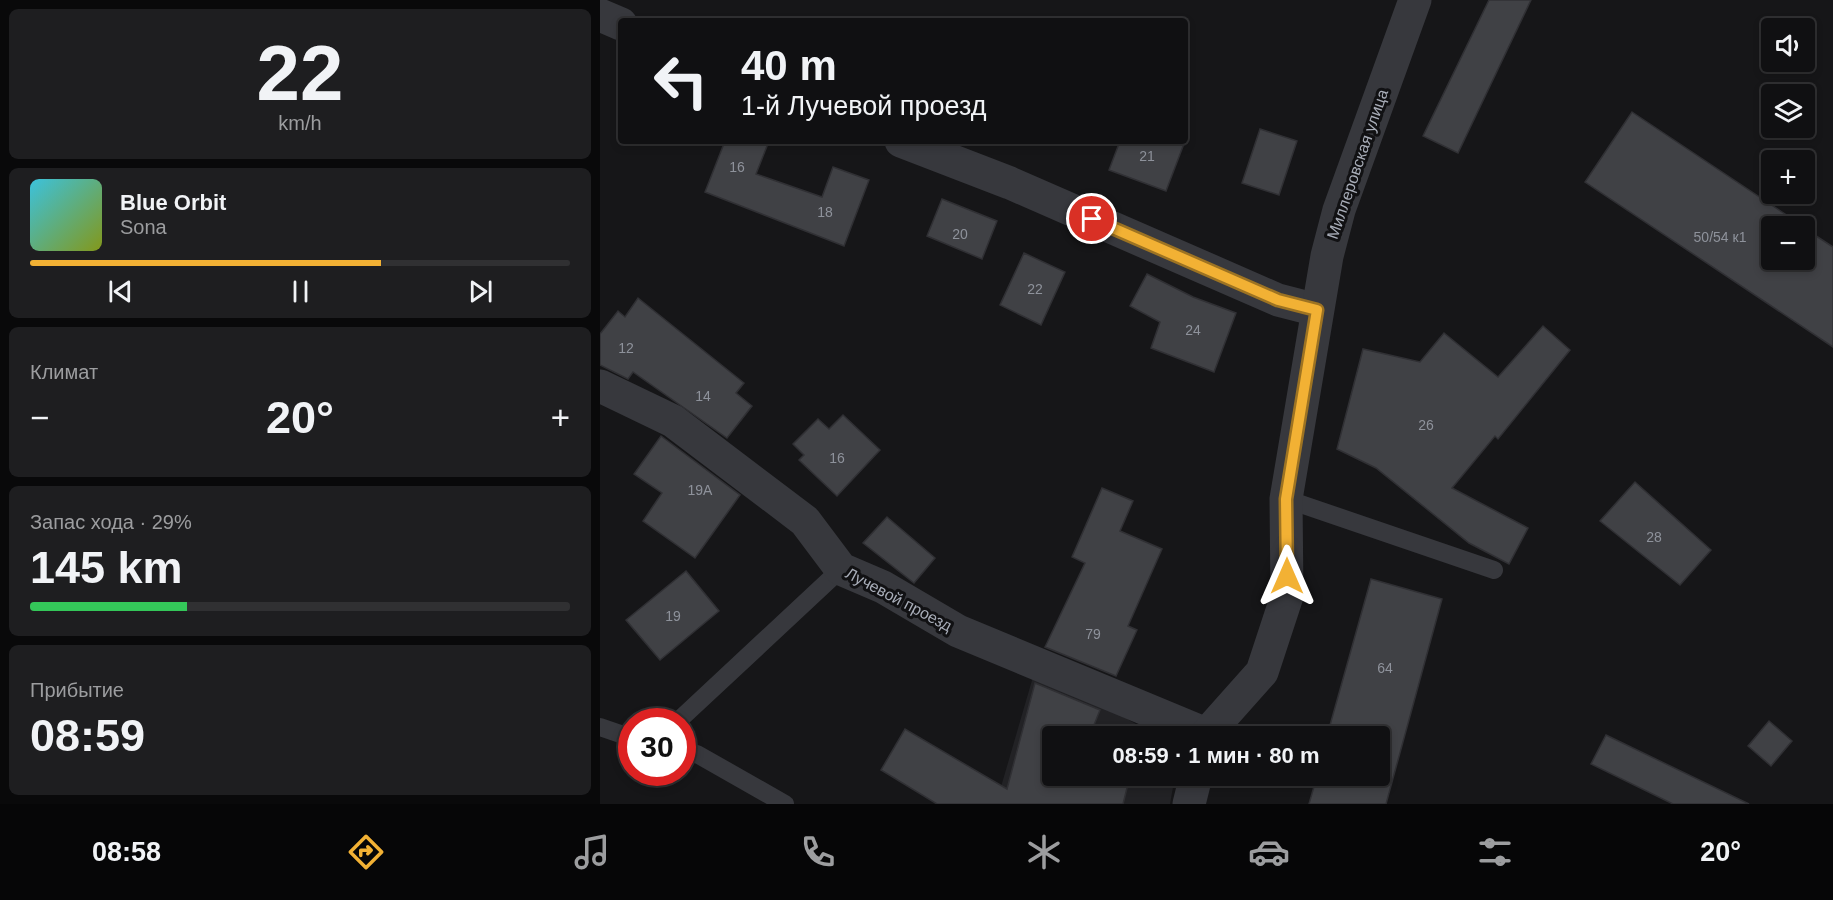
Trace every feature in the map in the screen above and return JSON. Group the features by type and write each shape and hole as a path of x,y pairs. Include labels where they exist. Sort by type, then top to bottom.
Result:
{"street":[{"name":"Миллеровская улица","path":"1214,726 1262,672 1287,596 1286,499 1317,310 1338,210 1415,0"},
{"path":"600,15 618,23"},
{"path":"909,144 1010,183 1278,300 1317,310"},
{"name":"Лучевой проезд","path":"600,386 673,422 796,514 805,521 842,569 883,587 958,630 1185,726"},
{"path":"1189,804 1194,786"}],"lane":[{"path":"1286,499 1494,570"},
{"path":"692,708 842,569"},
{"path":"600,727 618,733"},
{"path":"696,754 785,804"}],"shaded area":[{"path":"1035,670 1139,726 1042,726 1042,786 1173,786 1170,804 996,804"}],"building":[{"path":"1489,0 1531,0 1458,153 1423,136"},
{"path":"1632,112 1761,198 1761,204 1770,204 1788,216 1761,216 1761,270 1815,270 1815,235 1833,247 1833,347 1585,182"},
{"path":"1260,129 1297,141 1279,195 1242,183"},
{"path":"724,144 768,144 756,174 822,197 833,167 869,180 844,246 705,192"},
{"path":"1119,144 1184,144 1166,191 1109,170"},
{"path":"942,199 997,221 982,259 927,236"},
{"path":"1024,253 1065,272 1041,325 1000,305"},
{"path":"1147,274 1193,297 1236,313 1214,372 1151,348 1160,322 1130,306"},
{"path":"638,298 744,383 736,393 752,406 727,438 633,372 628,379 600,365 600,334 618,311 625,317"},
{"path":"1543,326 1570,350 1498,439 1495,436 1452,488 1528,528 1509,564 1469,543 1376,468 1337,449 1363,349 1420,362 1444,333 1498,377"},
{"path":"843,415 880,450 837,496 799,460 804,455 793,444 818,419 829,429"},
{"path":"661,436 740,495 695,558 643,521 662,493 634,474"},
{"path":"1635,482 1711,550 1680,585 1600,521"},
{"path":"1102,488 1133,501 1120,531 1162,549 1128,626 1137,630 1116,676 1045,647 1085,563 1072,557"},
{"path":"887,517 935,558 914,583 863,543"},
{"path":"686,571 719,611 660,660 626,620"},
{"path":"1371,579 1442,599 1386,804 1309,804 1314,786 1390,786 1390,726 1330,726"},
{"path":"1035,683 1100,710 1094,725 1098,726 1042,726 1042,786 1128,786 1123,804 937,804 881,770 905,729 1007,789"},
{"path":"1769,721 1792,741 1771,766 1748,746"},
{"path":"1606,735 1749,804 1673,804 1591,764"}],"route":[{"path":"1092,219 1278,300 1317,310 1286,499 1287,576"}]}
